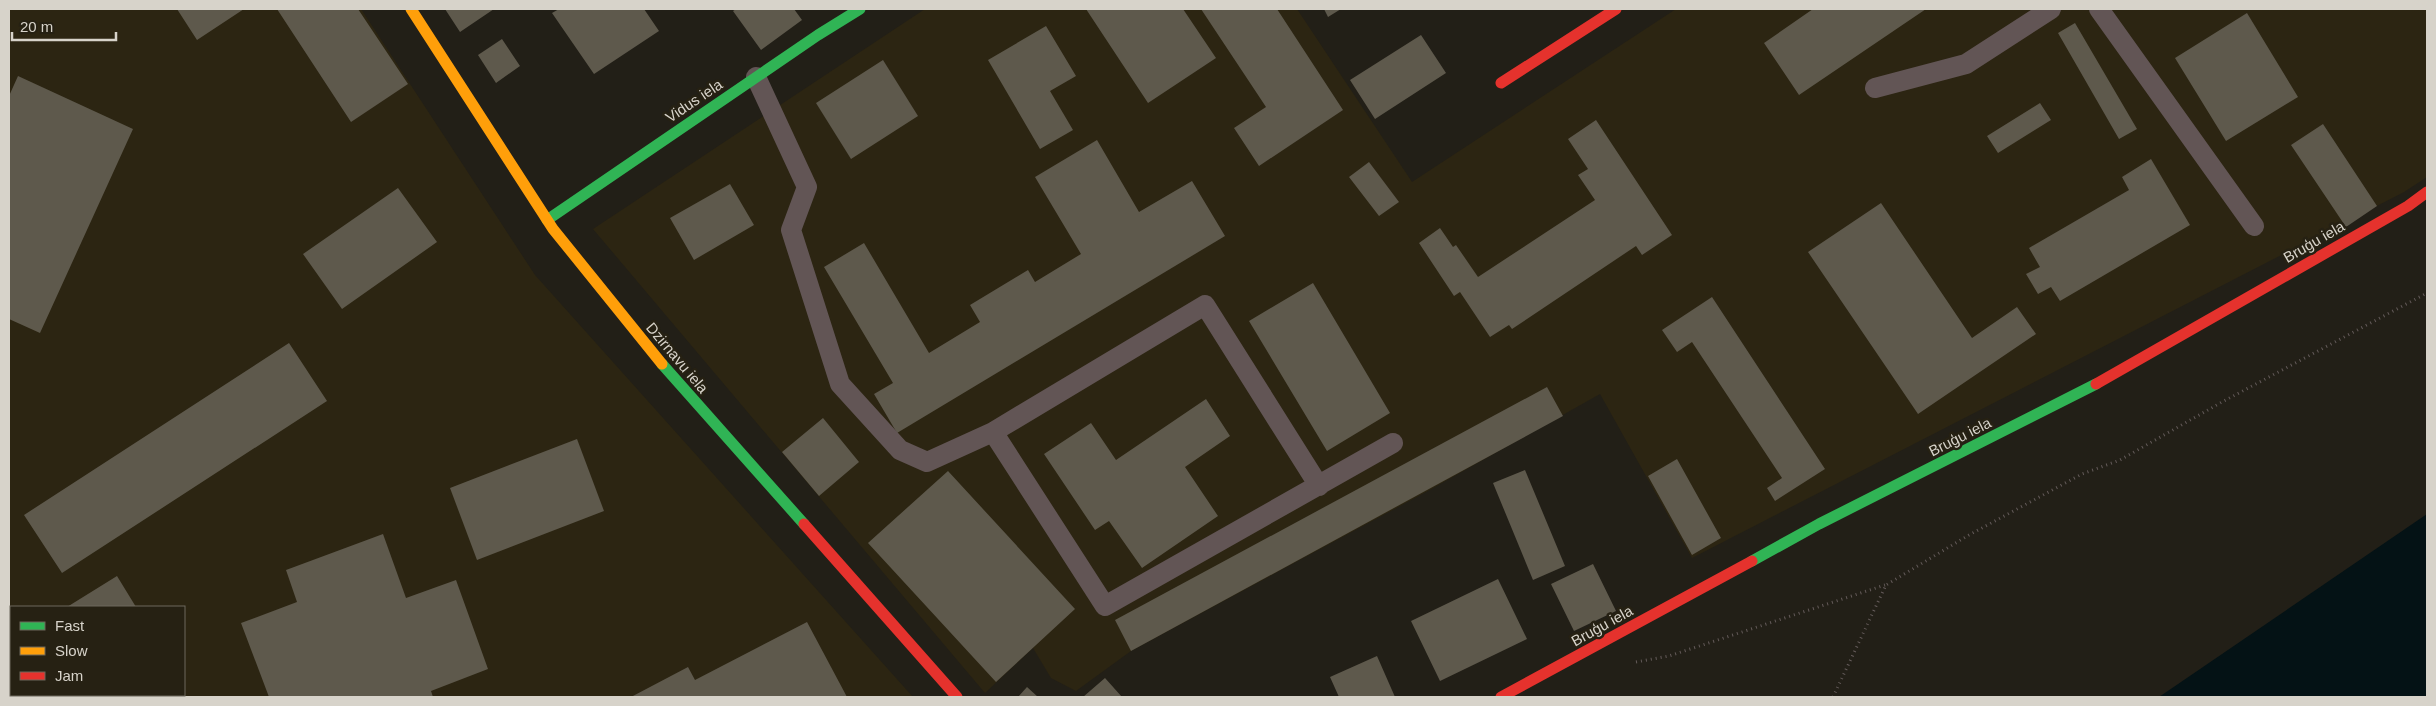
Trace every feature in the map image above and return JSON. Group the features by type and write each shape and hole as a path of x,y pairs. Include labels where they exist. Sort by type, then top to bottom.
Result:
{"street":[{"name":"Dzirnavu iela","path":"411,9 547,220 666,370 957,697"},
{"name":"Vidus iela","path":"547,220 756,77 860,9"},
{"path":"1501,83 1616,9"},
{"name":"Bruģu iela","path":"1501,697 1820,524 2083,391 2408,206 2427,192"}],"lane":[{"path":"1875,88 1966,64 2051,9"},
{"path":"2099,9 2254,226"},
{"path":"756,77 808,187 792,230 840,384 900,450 927,462 993,432 1205,305 1319,486"},
{"path":"993,432 1105,606 1393,443"}],"path":[{"path":"1632,662 1669,656 1886,585 1969,535 2082,474 2120,460 2222,402 2427,293"},
{"path":"1833,697 1886,585"}],"shaded area":[{"path":"9,9 361,9 535,275 913,697 9,697"},
{"path":"925,9 1297,9 1412,182 1676,9 2427,9 2427,177 2404,192 1692,558 1600,394 1426,492 1131,651 1076,691 1051,678 1033,648 985,693 593,229"},
{"path":"2427,514 2427,697 2159,697"}],"building":[{"path":"177,9 244,9 197,40"},
{"path":"277,9 358,9 408,84 351,122"},
{"path":"445,9 494,9 460,32"},
{"path":"559,9 644,9 659,31 594,74 552,13"},
{"path":"736,9 794,9 802,20 761,50 733,11"},
{"path":"1086,9 1183,9 1216,58 1148,103"},
{"path":"1201,9 1277,9 1343,110 1259,166 1234,128 1266,107"},
{"path":"1324,9 1341,9 1328,17"},
{"path":"1813,9 1926,9 1799,95 1764,43"},
{"path":"2247,13 2298,97 2226,141 2175,58"},
{"path":"2075,23 2137,129 2119,139 2058,33"},
{"path":"1046,26 1076,76 1050,91 1073,130 1040,149 988,60"},
{"path":"1421,35 1446,73 1375,119 1350,80"},
{"path":"502,39 520,66 496,83 478,55"},
{"path":"883,60 918,116 851,159 816,103"},
{"path":"18,76 133,129 40,333 9,319 9,96"},
{"path":"2040,103 2051,120 1998,153 1987,136"},
{"path":"1596,120 1672,235 1642,255 1636,246 1512,329 1509,325 1490,337 1460,292 1454,296 1419,243 1440,228 1453,247 1456,245 1478,277 1595,200 1578,175 1588,169 1568,139"},
{"path":"2323,124 2377,206 2346,227 2291,145"},
{"path":"1097,140 1139,212 1192,181 1225,236 897,433 874,394 893,383 824,267 864,243 929,353 980,322 970,305 1028,270 1035,282 1081,254 1035,177"},
{"path":"2151,159 2190,225 2060,301 2051,287 2038,294 2026,274 2040,267 2029,248 2129,190 2122,177"},
{"path":"1369,162 1399,202 1379,216 1349,177"},
{"path":"730,184 754,225 694,260 670,218"},
{"path":"398,188 437,242 342,309 303,254"},
{"path":"1881,203 1972,338 2017,307 2036,334 1918,414 1808,252"},
{"path":"1313,283 1390,413 1327,451 1249,321"},
{"path":"1712,297 1825,469 1775,501 1767,488 1782,478 1692,342 1677,352 1662,330"},
{"path":"289,343 327,401 62,573 24,515"},
{"path":"1547,387 1563,416 1131,651 1115,620"},
{"path":"1206,399 1230,436 1185,467 1218,516 1142,568 1109,521 1095,530 1044,454 1091,423 1116,460"},
{"path":"823,418 859,462 819,496 782,452"},
{"path":"577,439 604,511 477,560 450,488"},
{"path":"1677,459 1721,538 1692,555 1648,476"},
{"path":"1525,470 1565,566 1533,580 1493,483"},
{"path":"948,471 1075,609 996,682 868,543"},
{"path":"383,534 406,598 456,580 488,669 431,691 433,697 269,697 241,623 297,602 286,570"},
{"path":"1593,564 1616,611 1574,631 1551,584"},
{"path":"117,576 135,606 69,606"},
{"path":"1498,579 1527,639 1440,681 1411,621"},
{"path":"807,622 847,697 631,697 688,667 695,680"},
{"path":"1377,656 1395,697 1339,697 1330,677"},
{"path":"1105,678 1122,697 1083,697"},
{"path":"1027,687 1038,697 1018,697"}],"traffic: fast":[{"path":"547,220 818,35 860,9"},
{"path":"662,364 804,524"},
{"path":"1752,561 1819,524 2096,384"}],"traffic: slow":[{"path":"411,9 553,229 662,364"}],"traffic: jam":[{"path":"1501,83 1616,9"},
{"path":"2096,384 2408,206 2427,192"},
{"path":"804,524 957,697"},
{"path":"1501,697 1752,561"}]}
